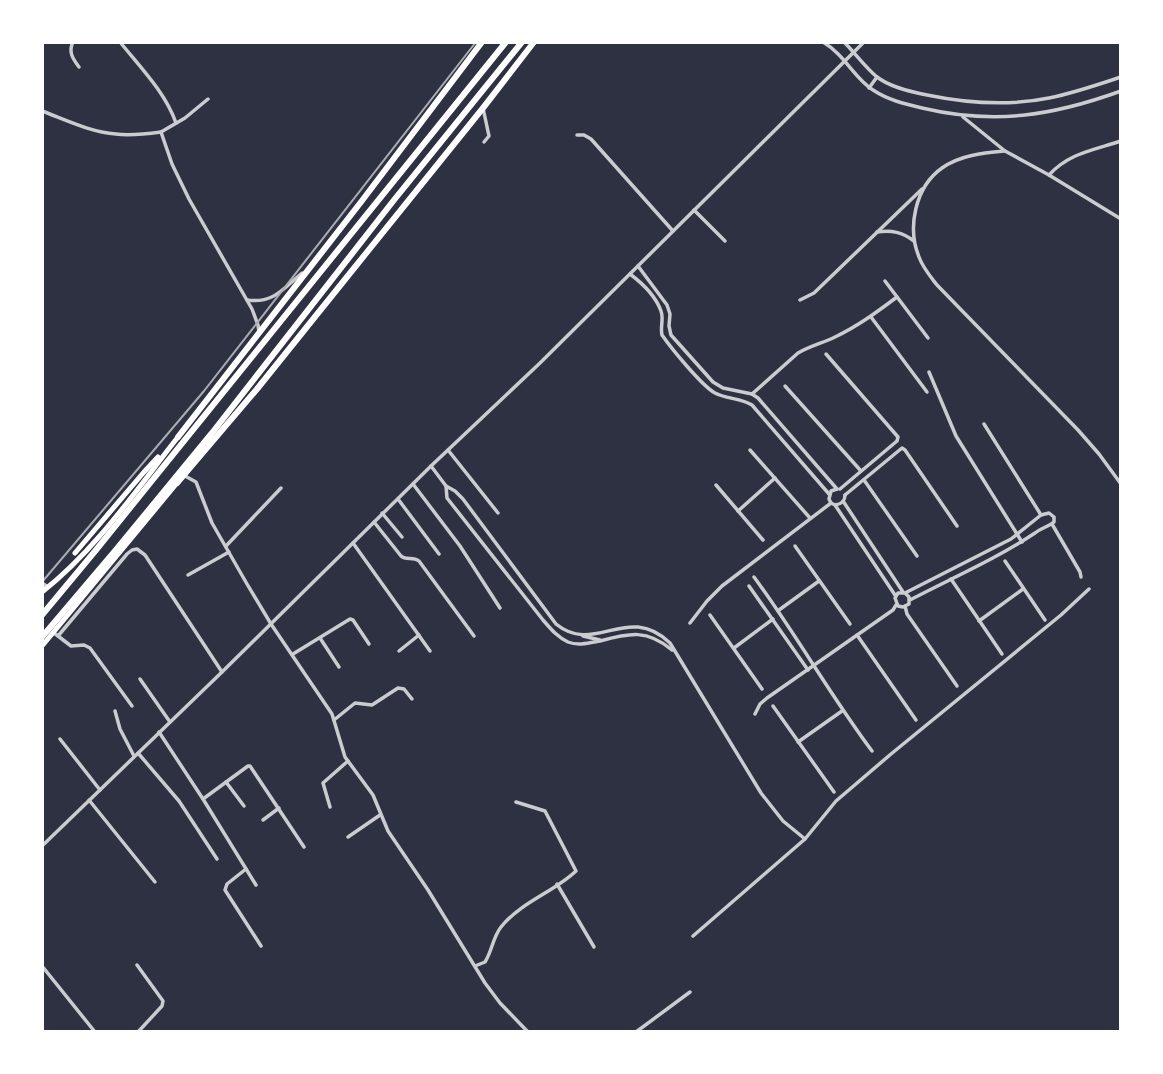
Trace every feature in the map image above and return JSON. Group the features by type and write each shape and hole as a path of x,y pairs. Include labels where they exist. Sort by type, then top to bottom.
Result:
{"highway":[{"path":"178,437 482,42"},
{"path":"42,615 506,42"},
{"path":"42,637 203,443 522,42"},
{"path":"177,483 257,389 534,43"}],"main road":[{"path":"75,553 144,471 178,437"},
{"path":"42,592 100,534 178,437"},
{"path":"102,578 168,498 177,483"},
{"path":"42,646 56,635 177,483"}],"street":[{"path":"73,42 71,55 79,67"},
{"path":"823,42 838,52 869,88 897,102 961,116 1019,117 1045,113 1121,91"},
{"path":"844,42 877,77 887,83 946,99 995,103 1046,99 1121,77"},
{"path":"42,846 222,673 382,513 540,363 864,42"},
{"path":"122,43 160,92 176,123"},
{"path":"869,88 877,77"},
{"path":"42,111 90,130 126,135 161,132 185,118 208,99"},
{"path":"483,108 489,136 484,142"},
{"path":"961,116 1005,150 1121,219"},
{"path":"161,132 172,164 189,199 256,317 259,334"},
{"path":"577,135 591,139 673,231"},
{"path":"1049,175 1073,156 1121,141"},
{"path":"800,300 814,293 941,169 978,153 1005,150"},
{"path":"923,188 913,228 918,255 925,270 1078,430 1121,484"},
{"path":"694,210 724,242"},
{"path":"876,232 905,234 915,241"},
{"path":"247,300 262,301 274,297 313,264"},
{"path":"638,266 669,309 668,326 671,335 713,382 723,388 752,394 758,398 845,495"},
{"path":"629,274 640,282 655,300 661,311 660,331 665,339 709,389 752,405 829,494 829,499 896,596 893,610 760,704 755,714"},
{"path":"640,282 646,276"},
{"path":"885,281 928,338"},
{"path":"655,300 661,296"},
{"path":"752,394 798,353 871,317 897,297"},
{"path":"871,317 927,392"},
{"path":"826,354 898,439 839,489 829,494"},
{"path":"929,372 956,436 1021,542"},
{"path":"785,386 861,471"},
{"path":"730,398 731,390"},
{"path":"984,424 1041,515"},
{"path":"910,600 844,501 845,495 902,448 957,526"},
{"path":"448,450 498,513"},
{"path":"750,450 810,518"},
{"path":"431,466 446,486 463,499 556,624 572,635 602,640"},
{"path":"183,475 196,482 212,523 271,624 327,705 341,747 373,795 388,831 428,890 474,967 500,1003 528,1032"},
{"path":"738,511 775,478"},
{"path":"864,480 916,556"},
{"path":"414,484 500,608"},
{"path":"716,485 763,540"},
{"path":"446,486 447,498 551,629 569,642 588,644 623,636 643,635 655,638 676,654"},
{"path":"226,546 281,488"},
{"path":"398,499 439,554"},
{"path":"690,623 722,586 810,518 833,504 844,501"},
{"path":"382,513 402,537"},
{"path":"896,596 1017,534 1041,515 1049,513 1054,520 1052,524 1082,577"},
{"path":"374,522 401,556 419,561 474,636"},
{"path":"896,604 905,606 910,600 1052,524"},
{"path":"353,542 430,651"},
{"path":"795,546 850,624"},
{"path":"132,706 90,648 84,645 71,646 56,635 132,550 138,549 145,555 222,673"},
{"path":"188,575 229,552"},
{"path":"1004,561 1045,620"},
{"path":"956,566 960,574"},
{"path":"754,577 779,610 842,711 872,751"},
{"path":"951,579 1002,654"},
{"path":"779,610 818,581"},
{"path":"42,583 48,587"},
{"path":"749,586 808,670"},
{"path":"979,621 1023,589"},
{"path":"693,936 805,839 845,793 1089,589"},
{"path":"905,606 907,614 957,686"},
{"path":"710,615 762,689"},
{"path":"292,654 351,619 369,644"},
{"path":"734,648 773,619"},
{"path":"582,636 644,626 670,643 761,793 783,821 805,839"},
{"path":"399,651 419,635"},
{"path":"857,635 916,720"},
{"path":"320,638 339,667"},
{"path":"141,679 170,722"},
{"path":"334,720 355,703 372,705 398,688 404,689 412,699"},
{"path":"773,706 834,792"},
{"path":"115,711 120,729 136,754 179,801 217,859"},
{"path":"798,742 842,711"},
{"path":"159,732 256,886"},
{"path":"60,739 100,790"},
{"path":"330,807 323,783 348,761"},
{"path":"203,799 250,766 304,847"},
{"path":"226,782 244,807"},
{"path":"89,800 155,883"},
{"path":"474,967 485,962 494,939 508,919 536,897 576,873 545,811 516,802"},
{"path":"263,820 279,808"},
{"path":"348,837 380,815"},
{"path":"246,869 227,884 225,890 261,946"},
{"path":"557,884 594,947"},
{"path":"137,965 163,1001 162,1006 138,1032"},
{"path":"42,966 95,1032"},
{"path":"636,1032 690,992"}],"railway":[{"path":"42,582 204,391 476,42"}]}
